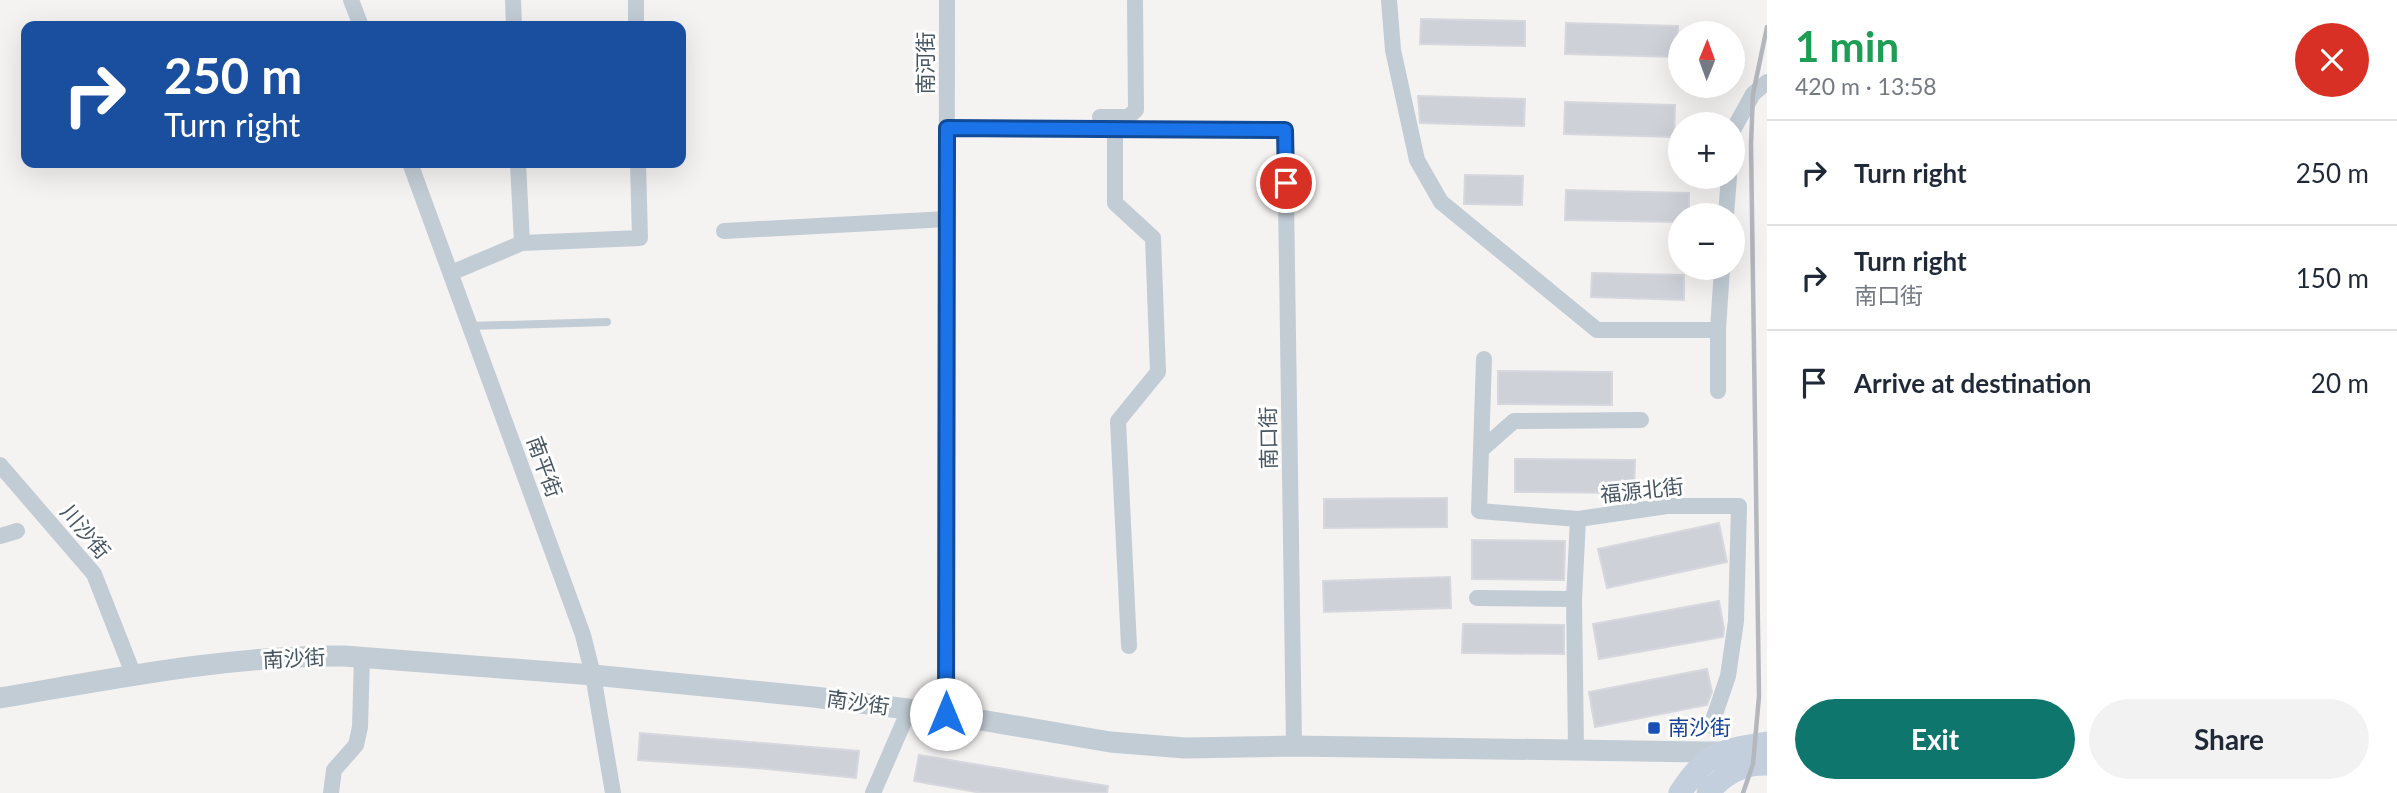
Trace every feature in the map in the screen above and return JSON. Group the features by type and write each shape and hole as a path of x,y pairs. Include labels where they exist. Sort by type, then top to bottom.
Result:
{"main road":[{"path":"1680,793 1698,768 1718,752 1767,743"},
{"path":"1708,793 1716,783 1733,771 1760,764"}],"street":[{"path":"351,0 358,21"},
{"path":"513,0 514,21"},
{"path":"635,0 636,21"},
{"name":"南河街","path":"946,714 947,0"},
{"path":"1034,128 1049,117 1128,117 1136,110 1135,0"},
{"path":"1389,0 1393,50 1417,160 1441,202 1597,330 1718,330"},
{"path":"1743,112 1753,94 1767,82"},
{"path":"947,128 1115,128 1115,203 1153,238 1158,372 1118,421 1129,646"},
{"name":"南口街","path":"1115,128 1285,130 1294,746"},
{"name":"南平街","path":"412,168 583,635 593,675 612,793"},
{"path":"518,168 522,243"},
{"path":"451,273 522,243 640,238 638,168"},
{"path":"724,230 947,219"},
{"path":"1718,391 1718,330 1722,280"},
{"name":"福源北街","path":"1484,359 1479,511 1578,519 1667,506 1739,506 1736,621 1728,676 1711,726"},
{"path":"1481,450 1514,421 1641,420"},
{"name":"川沙街","path":"0,465 94,574 134,676"},
{"path":"1576,750 1574,599 1578,519"},
{"path":"0,536 17,531"},
{"path":"1477,598 1574,599"},
{"name":"南沙街","path":"0,698 134,676 305,656 362,657 593,675 814,697 946,714 1110,742 1185,748 1294,746 1718,752 1760,764"},
{"path":"329,793 334,770 356,745 360,727 362,657"},
{"path":"873,793 909,710"}],"lane":[{"path":"470,326 607,322"}],"building":[{"path":"1421,19 1525,21 1525,46 1420,44"},
{"path":"1566,23 1668,26 1668,57 1565,54"},
{"path":"1418,96 1525,99 1524,126 1420,123"},
{"path":"1565,102 1675,105 1675,112 1668,112 1668,137 1564,134"},
{"path":"1465,175 1523,176 1522,205 1464,204"},
{"path":"1566,190 1689,193 1689,203 1668,203 1668,222 1565,220"},
{"path":"1592,273 1668,275 1668,280 1684,280 1684,300 1591,297"},
{"path":"1498,371 1612,372 1612,405 1498,404"},
{"path":"1515,459 1635,460 1634,493 1515,492"},
{"path":"1447,498 1447,527 1324,528 1324,499"},
{"path":"1719,523 1727,562 1607,588 1598,549"},
{"path":"1472,540 1565,541 1564,580 1472,579"},
{"path":"1450,577 1451,608 1324,612 1323,581"},
{"path":"1719,601 1723,637 1599,659 1593,624"},
{"path":"1463,624 1564,625 1564,654 1462,653"},
{"path":"1707,669 1712,692 1707,705 1595,727 1589,692"},
{"path":"640,733 859,751 856,778 638,760"},
{"path":"919,755 1108,786 1107,793 982,793 914,781"}],"railway":[{"path":"1743,793 1753,764 1759,696 1751,144 1753,94 1767,27"}],"place":[{"name":"南沙街","path":"1654,728"}],"route":[{"path":"946,714 947,128 1285,130 1286,183"}]}
